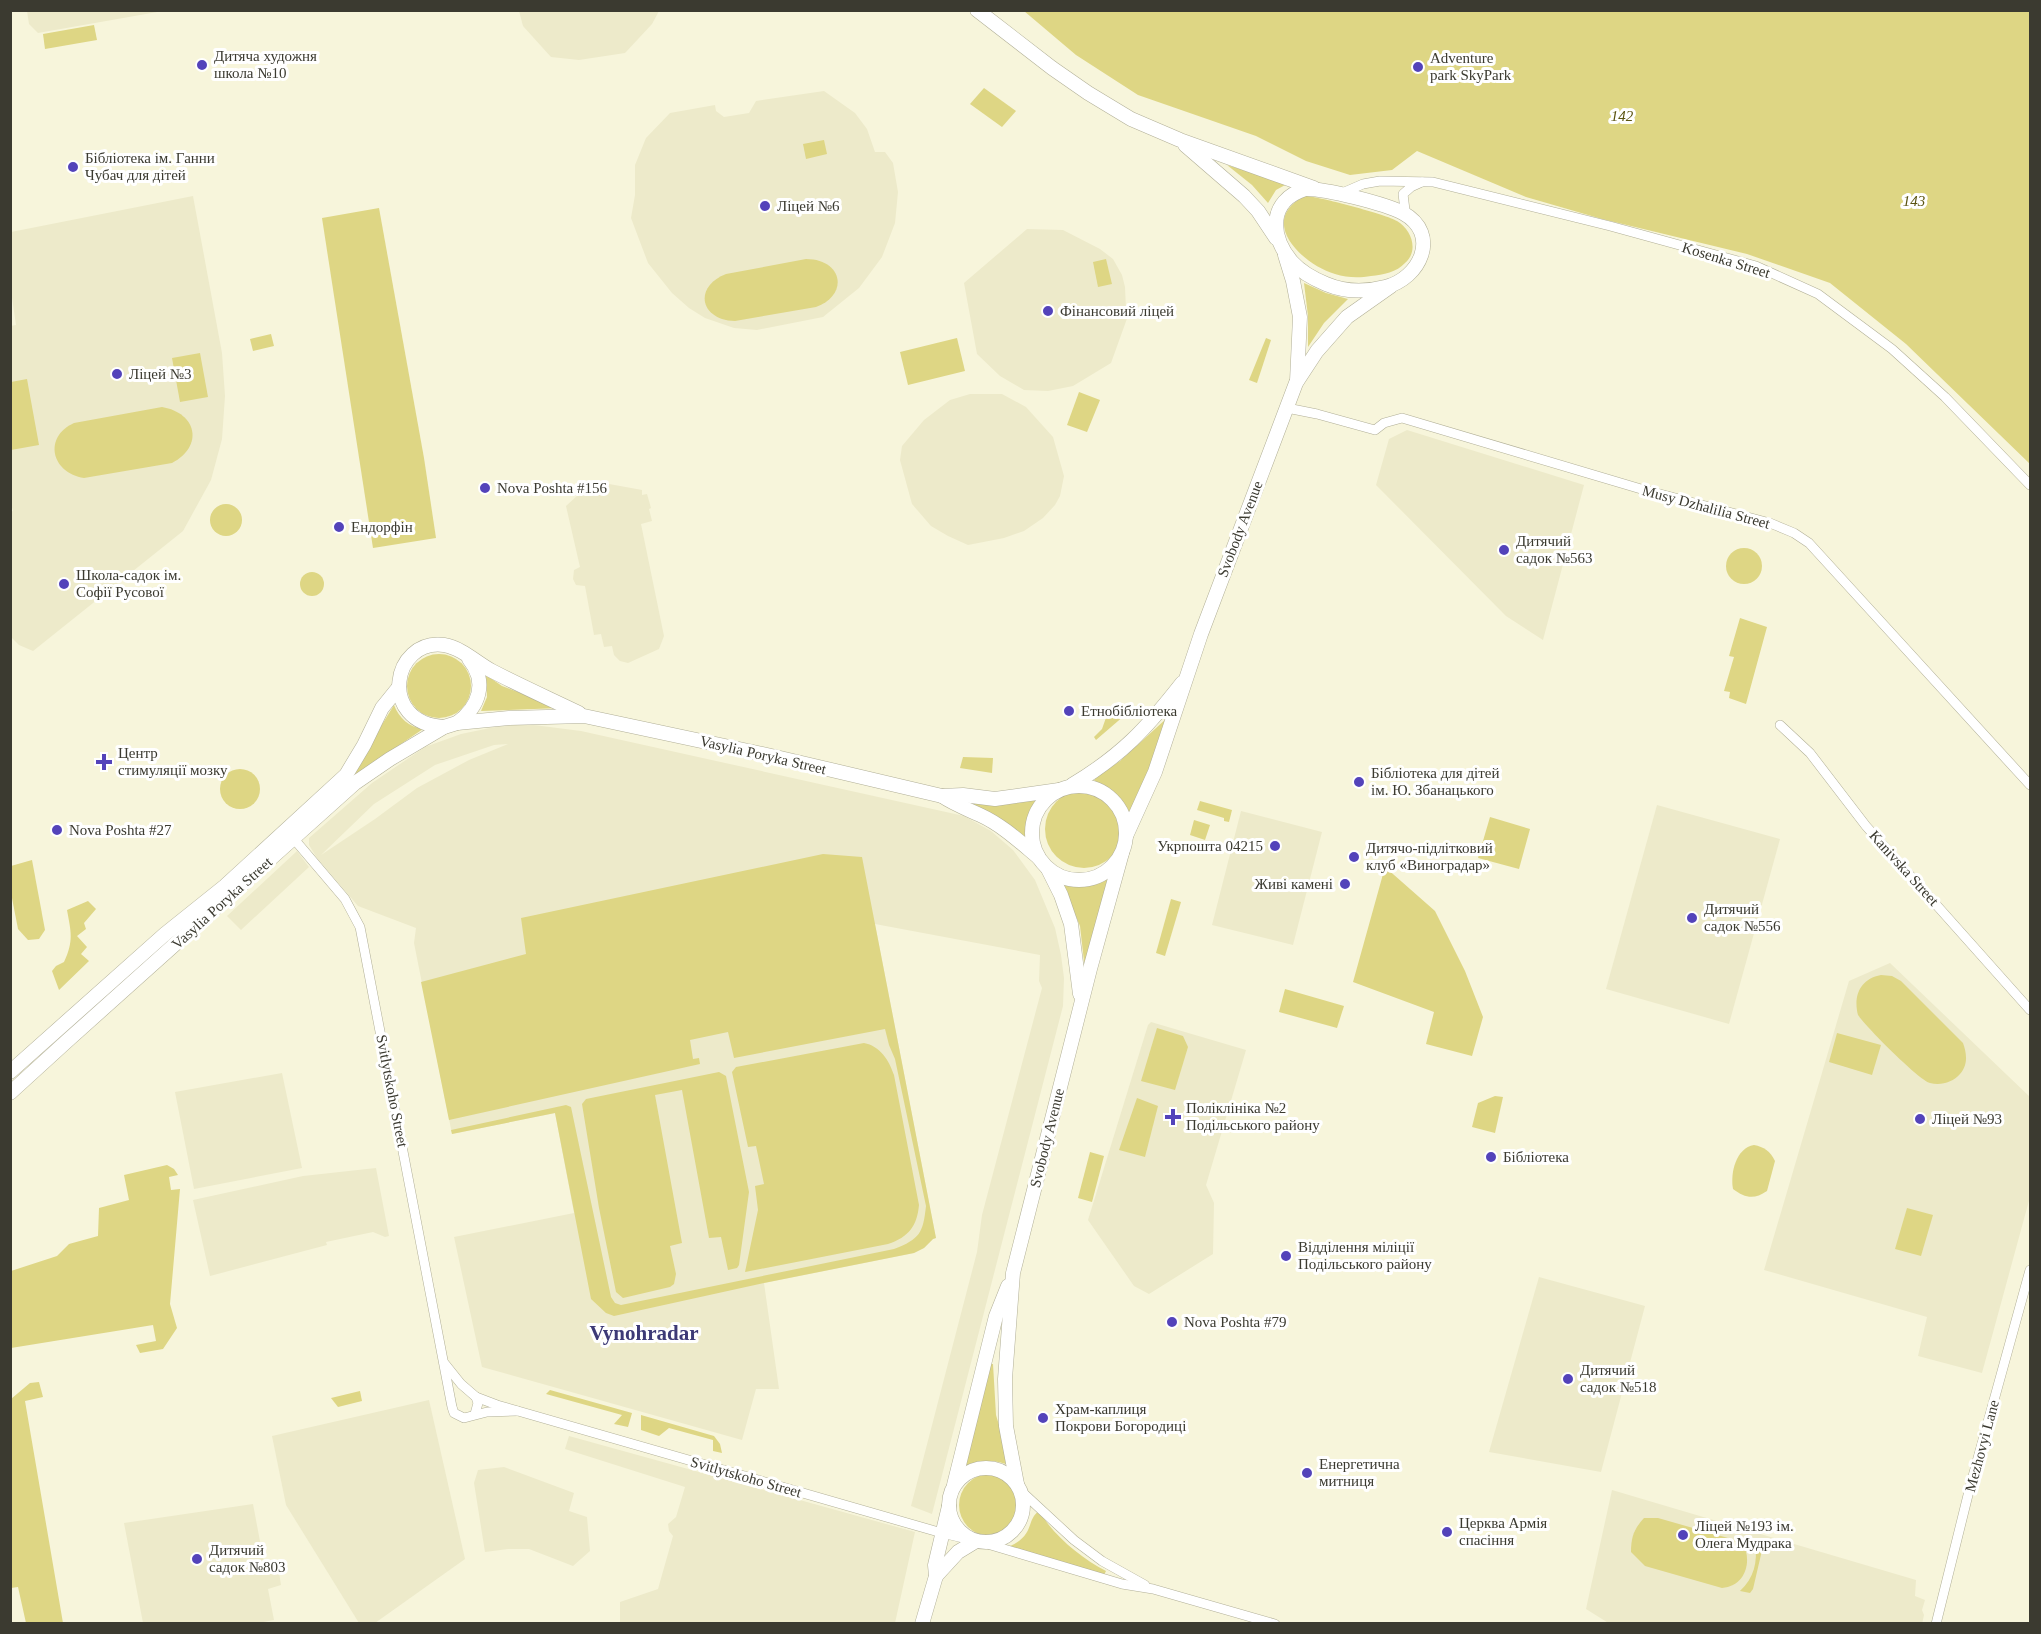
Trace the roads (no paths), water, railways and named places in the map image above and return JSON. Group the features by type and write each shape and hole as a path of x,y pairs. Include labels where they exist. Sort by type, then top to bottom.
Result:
{"street":[{"path":"977,10 1088,93 1131,119 1180,140 1316,189 1392,208 1410,218"},
{"path":"1180,140 1244,196 1258,212 1293,263 1308,275 1329,285 1350,290 1368,291 1391,286 1404,279 1417,267 1421,260 1423,242 1405,210 1402,199 1403,194 1411,187 1425,181"},
{"name":"Kosenka Street","path":"1340,194 1363,184 1380,181 1425,181 1610,226 1756,266 1804,287 1848,315 1892,349 1945,397 2031,485"},
{"path":"1282,247 1276,229 1283,201 1296,192 1316,189"},
{"name":"Svobody Avenue","path":"1282,247 1293,281 1300,317 1296,383"},
{"name":"Svobody Avenue","path":"1126,836 1155,772 1232,551 1296,383 1317,351 1347,317 1391,286"},
{"name":"Musy Dzhalilia Street","path":"1287,408 1375,430 1384,423 1402,418 1641,489 1770,523 1794,533 1809,543 2031,785"},
{"name":"Vasylia Poryka Street","path":"584,716 490,670 456,649 443,645 429,646 417,652 407,661 400,673 401,700 408,712 418,721 430,726 509,718 584,716 776,757 942,796 963,795 995,799 1064,789"},
{"name":"Vasylia Poryka Street","path":"10,1093 356,783 390,759 451,725 472,710 480,692 480,678 475,665 466,655"},
{"name":"Svobody Avenue","path":"1064,789 1114,758 1139,735 1187,676"},
{"name":"Vasylia Poryka Street","path":"10,1072 165,934 225,886 346,775 382,708 399,687"},
{"name":"Kanivska Street","path":"1780,725 1810,753 1866,826 2031,1010"},
{"path":"1077,786 1094,788 1109,797 1120,810 1124,819 1126,836 1122,853 1104,873 1088,879 1070,879 1044,863 1034,843 1033,825 1035,816 1045,801 1064,789 1077,786"},
{"name":"Vasylia Poryka Street","path":"942,796 959,807 989,820 1044,863"},
{"name":"Svitlytskoho Street","path":"294,839 345,899 360,927 452,1407"},
{"name":"Svobody Avenue","path":"953,1490 996,1317 1013,1273 1122,853"},
{"name":"Svobody Avenue","path":"1044,863 1061,896 1071,924 1082,1003"},
{"name":"Mezhovyi Lane","path":"1936,1623 1970,1487 2031,1270"},
{"name":"Svobody Avenue","path":"1013,1273 1005,1378 1006,1426 1019,1487"},
{"name":"Svitlytskoho Street","path":"445,1364 473,1395 517,1411 1122,1584 1153,1589 1275,1623"},
{"path":"459,1393 473,1395 478,1402 475,1414 464,1418 454,1413 452,1401 459,1393"},
{"name":"Svitlytskoho Street","path":"475,1414 517,1411"},
{"path":"922,1623 936,1576 935,1565 949,1504 957,1483 968,1473 983,1468 999,1470 1012,1478 1019,1487 1023,1513 1017,1527 1005,1537 980,1542 958,1552 936,1576"},
{"name":"Svitlytskoho Street","path":"1019,1487 1074,1540 1102,1562 1153,1589"},
{"path":"949,1504 951,1518 958,1530 980,1542"}],"place":[{"name":"Дитяча художня школа №10","path":"202,65"},
{"name":"Adventure park SkyPark","path":"1418,67"},
{"name":"Бібліотека ім. Ганни Чубач для дітей","path":"73,167"},
{"name":"Ліцей №6","path":"765,206"},
{"name":"Фінансовий ліцей","path":"1048,311"},
{"name":"Ліцей №3","path":"117,374"},
{"name":"Nova Poshta #156","path":"485,488"},
{"name":"Ендорфін","path":"339,527"},
{"name":"Дитячий садок №563","path":"1504,550"},
{"name":"Школа-садок ім. Софії Русової","path":"64,584"},
{"name":"Етнобібліотека","path":"1069,711"},
{"name":"Центр стимуляції мозку","path":"104,762"},
{"name":"Бібліотека для дітей ім. Ю. Збанацького","path":"1359,782"},
{"name":"Nova Poshta #27","path":"57,830"},
{"name":"Укрпошта 04215","path":"1275,846"},
{"name":"Дитячо-підлітковий клуб «Виноградар»","path":"1354,857"},
{"name":"Живі камені","path":"1345,884"},
{"name":"Дитячий садок №556","path":"1692,918"},
{"name":"Поліклініка №2 Подільського району","path":"1173,1117"},
{"name":"Ліцей №93","path":"1920,1119"},
{"name":"Бібліотека","path":"1491,1157"},
{"name":"Відділення міліції Подільського району","path":"1286,1256"},
{"name":"Nova Poshta #79","path":"1172,1322"},
{"name":"Дитячий садок №518","path":"1568,1379"},
{"name":"Храм-каплиця Покрови Богородиці","path":"1043,1418"},
{"name":"Енергетична митниця","path":"1307,1473"},
{"name":"Церква Армія спасіння","path":"1447,1532"},
{"name":"Ліцей №193 ім. Олега Мудрака","path":"1683,1535"},
{"name":"Дитячий садок №803","path":"197,1559"}],"district":[{"name":"Vynohradar","path":"644,1333"}],"park label":[{"name":"142","path":"1622,116"},
{"name":"143","path":"1914,201"}]}
